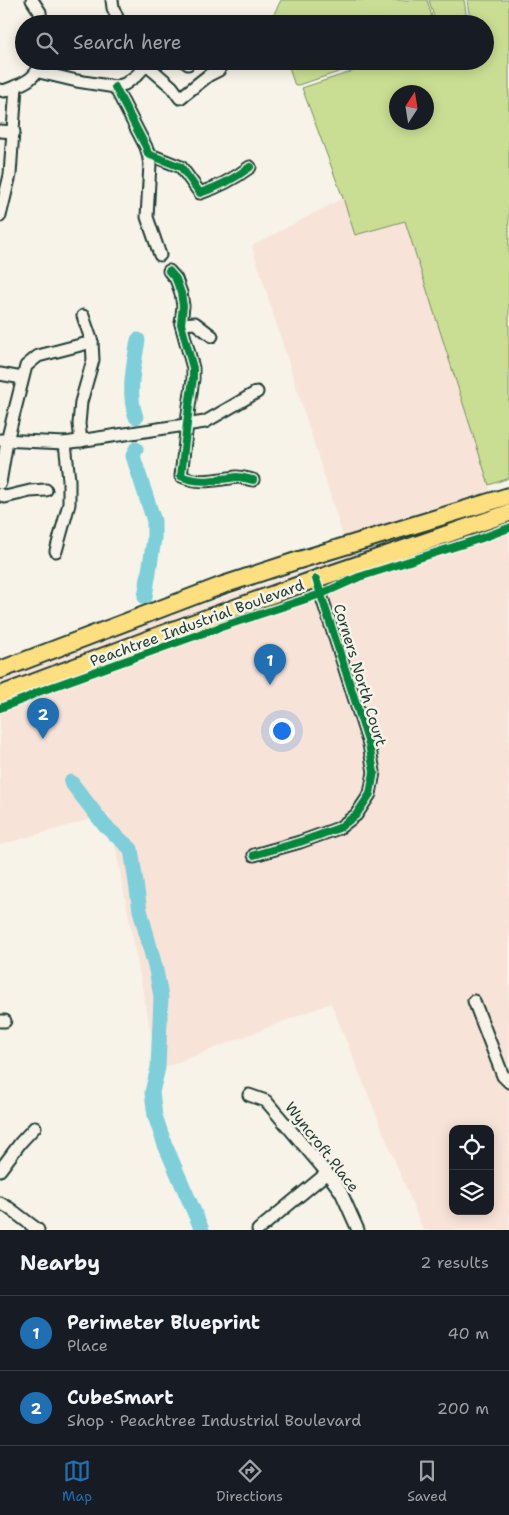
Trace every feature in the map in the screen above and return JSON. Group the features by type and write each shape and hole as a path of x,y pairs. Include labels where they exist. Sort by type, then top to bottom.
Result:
{"highway":[{"name":"Peachtree Industrial Boulevard","path":"0,670 223,585 296,560 509,496"},
{"name":"Peachtree Industrial Boulevard","path":"0,695 176,629 509,513"}],"street":[{"path":"32,0 40,15"},
{"path":"112,0 116,15"},
{"path":"0,90 4,91 26,82 36,70"},
{"path":"49,70 77,82 115,87 125,84 136,76 140,70"},
{"path":"152,70 172,87 180,98 209,75 219,70"},
{"path":"0,216 10,175 16,86"},
{"path":"115,87 148,154 150,164 147,217 160,254"},
{"path":"0,131 14,132"},
{"path":"148,154 181,167 200,193 231,181 250,167"},
{"path":"169,271 176,279 181,293 183,306 181,324 192,362 193,379 181,476 190,480 204,481 239,477 253,480"},
{"path":"81,441 78,424 81,402 93,360 92,342 83,316"},
{"path":"181,324 195,323 212,336"},
{"path":"0,483 4,440 11,429 26,366 38,356 92,342"},
{"path":"0,374 22,378"},
{"path":"4,440 65,443 205,422 257,392"},
{"path":"56,551 69,504 69,480 65,443"},
{"path":"0,494 5,497 30,491 46,490"},
{"name":"Corners North Court","path":"254,855 300,842 339,828 356,815 370,794 374,772 369,744 316,579"},
{"path":"474,1001 503,1076 509,1082"},
{"name":"Wyncroft Place","path":"250,1094 266,1101 327,1173 341,1192 358,1230"},
{"path":"0,1170 21,1142 36,1127"},
{"path":"258,1230 327,1173"},
{"path":"0,1203 10,1208 38,1230"}],"shaded area":[{"path":"343,198 355,235 405,221 489,485 498,520 509,518 509,1230 423,1230 331,1003 158,1070 109,814 0,845 0,676 92,642 349,555 252,246"}],"green space":[{"path":"281,0 427,0 431,15 274,15"},
{"path":"429,0 464,0 466,15 433,15"},
{"path":"467,0 509,0 509,478 489,485 405,221 355,235 302,88 357,70 494,70 494,15 469,15"},
{"path":"290,70 345,70 295,86"}],"waterway":[{"path":"136,417 133,408 132,389 138,340"},
{"path":"136,449 133,456 154,521 154,539 145,597"},
{"path":"71,782 105,826 131,849 140,910 161,997 158,1068 152,1092 155,1116 165,1145 202,1230"}],"cycle path":[{"path":"115,87 148,154 181,167 200,193 226,182 250,167"},
{"path":"169,271 176,279 181,293 183,306 181,324 193,368 181,476 202,481 237,477 253,480"},
{"path":"0,708 38,692 206,632 321,594 359,577 509,528"},
{"path":"254,855 300,842 339,828 356,815 370,794 374,772 369,744 316,579"}],"place":[{"name":"Perimeter Blueprint","path":"270,685"},
{"name":"CubeSmart","path":"43,739"}]}
